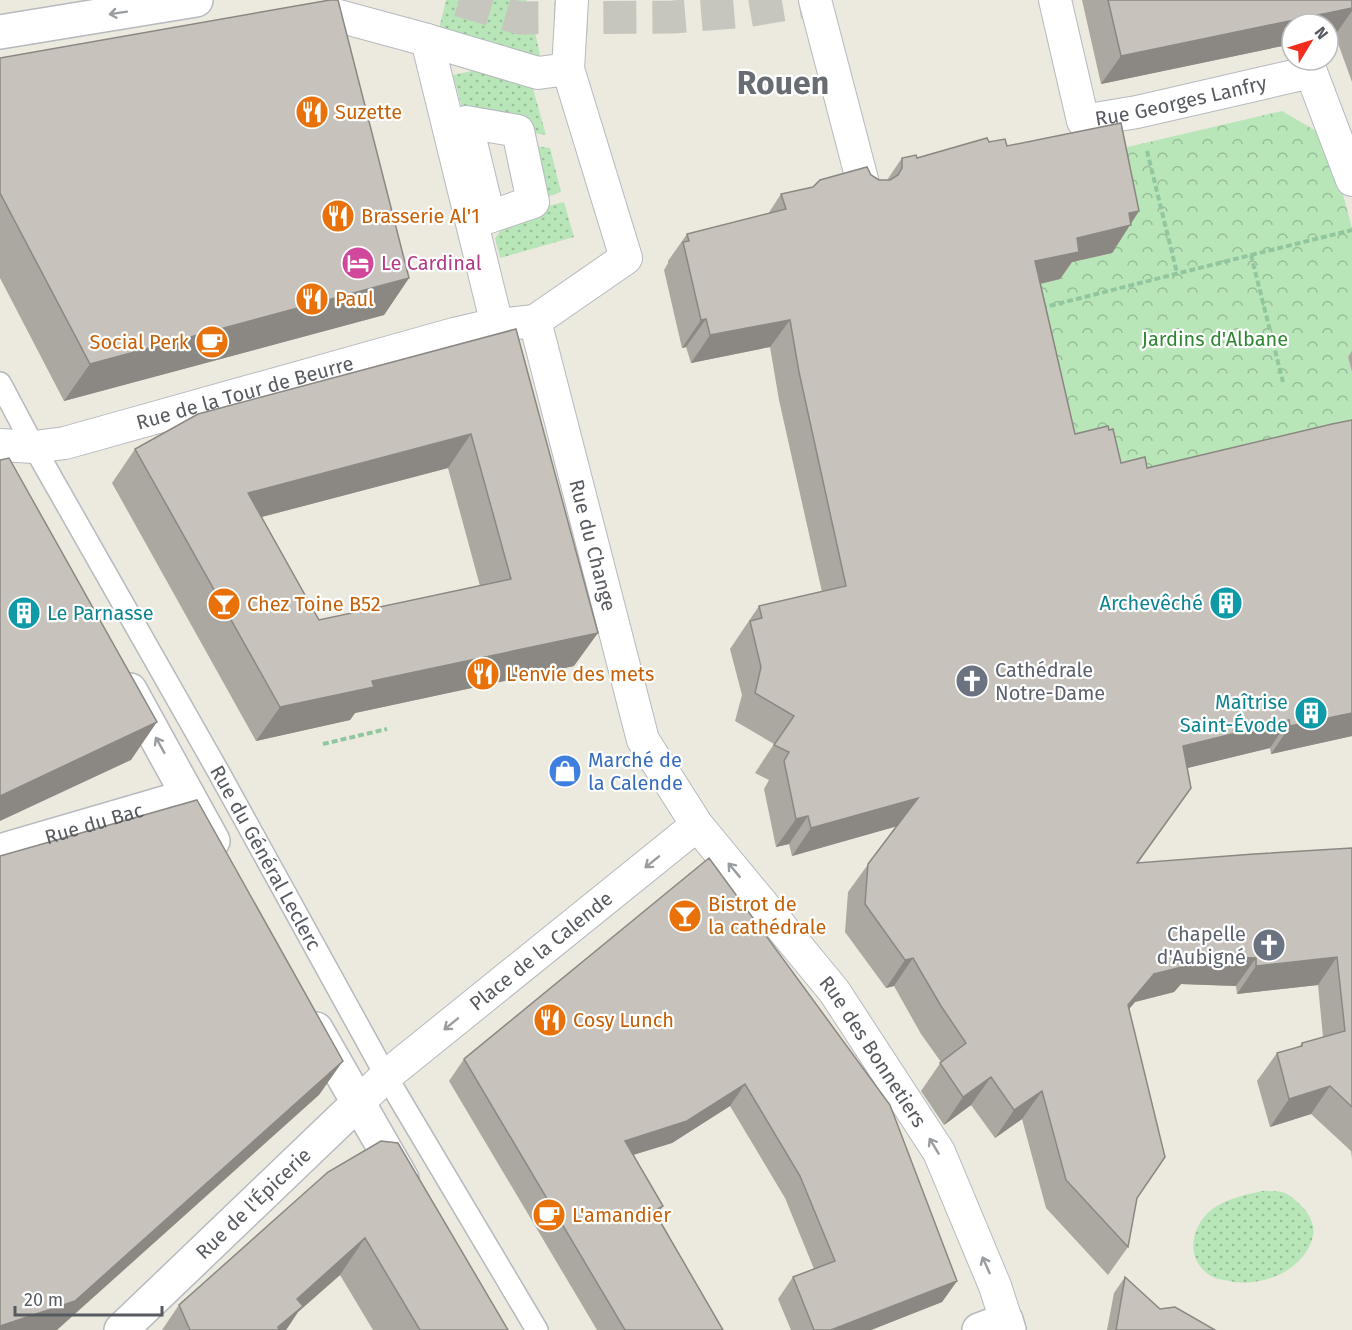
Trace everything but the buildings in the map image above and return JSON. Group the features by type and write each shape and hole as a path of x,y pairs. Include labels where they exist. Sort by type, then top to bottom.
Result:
{"street":[{"path":"0,32 196,0"},
{"path":"427,40 492,326 535,321 626,258 568,69 572,0"},
{"path":"815,0 865,191"},
{"name":"Rue Georges Lanfry","path":"1055,0 1083,121 1137,112 1311,72 1352,180"},
{"path":"335,15 537,73 568,69"},
{"name":"Rue du Change","path":"535,321 643,740 691,815"},
{"name":"Rue de la Tour de Beurre","path":"0,445 34,447 65,443 492,326"},
{"name":"Rue du Général Leclerc","path":"114,661 228,868"},
{"name":"Rue du Bac","path":"0,851 188,796"},
{"name":"Place de la Calende","path":"386,1076 691,815"},
{"name":"Rue des Bonnetiers","path":"691,815 834,991 939,1152 995,1286 998,1327"},
{"path":"301,1001 417,1206"},
{"name":"Rue de l'Épicerie","path":"122,1330 386,1076"}],"lane":[{"name":"Rue du Général Leclerc","path":"0,383 34,447 219,771 386,1076 537,1330"}],"path":[{"path":"1137,112 1177,273"},
{"path":"1041,319 1039,308 1352,230"},
{"path":"1251,255 1283,382"},
{"path":"323,744 387,729"}],"green space":[{"path":"446,0 526,0 542,65 439,29"},
{"path":"491,67 532,85 546,135 466,122 453,75"},
{"name":"Jardins d'Albane","path":"1282,111 1328,138 1352,228 1352,356 1348,357 1352,372 1352,445 1128,495 1077,457 1014,290 1102,153"},
{"path":"520,144 550,148 561,192 533,202"},
{"path":"564,202 574,237 500,258 495,238 513,215"},
{"path":"1262,1191 1285,1193 1306,1211 1313,1229 1308,1248 1301,1259 1291,1267 1268,1279 1241,1283 1211,1276 1197,1261 1194,1253 1193,1244 1198,1226 1211,1210 1222,1203"}],"tunnel":[{"path":"459,0 519,18 673,17 746,11 811,0"}],"place":[{"name":"Suzette","path":"312,112"},
{"name":"Brasserie Al'1","path":"338,216"},
{"name":"Le Cardinal","path":"358,263"},
{"name":"Paul","path":"312,299"},
{"name":"Social Perk","path":"212,342"},
{"name":"Archevêché","path":"1226,603"},
{"name":"Chez Toine B52","path":"224,604"},
{"name":"Le Parnasse","path":"24,613"},
{"name":"L'envie des mets","path":"483,674"},
{"name":"Cathédrale Notre-Dame","path":"972,681"},
{"name":"Maîtrise Saint-Évode","path":"1311,713"},
{"name":"Marché de la Calende","path":"565,771"},
{"name":"Bistrot de la cathédrale","path":"685,916"},
{"name":"Chapelle d'Aubigné","path":"1269,945"},
{"name":"Cosy Lunch","path":"550,1020"},
{"name":"L'amandier","path":"549,1215"}],"district":[{"name":"Rouen","path":"783,83"}]}
